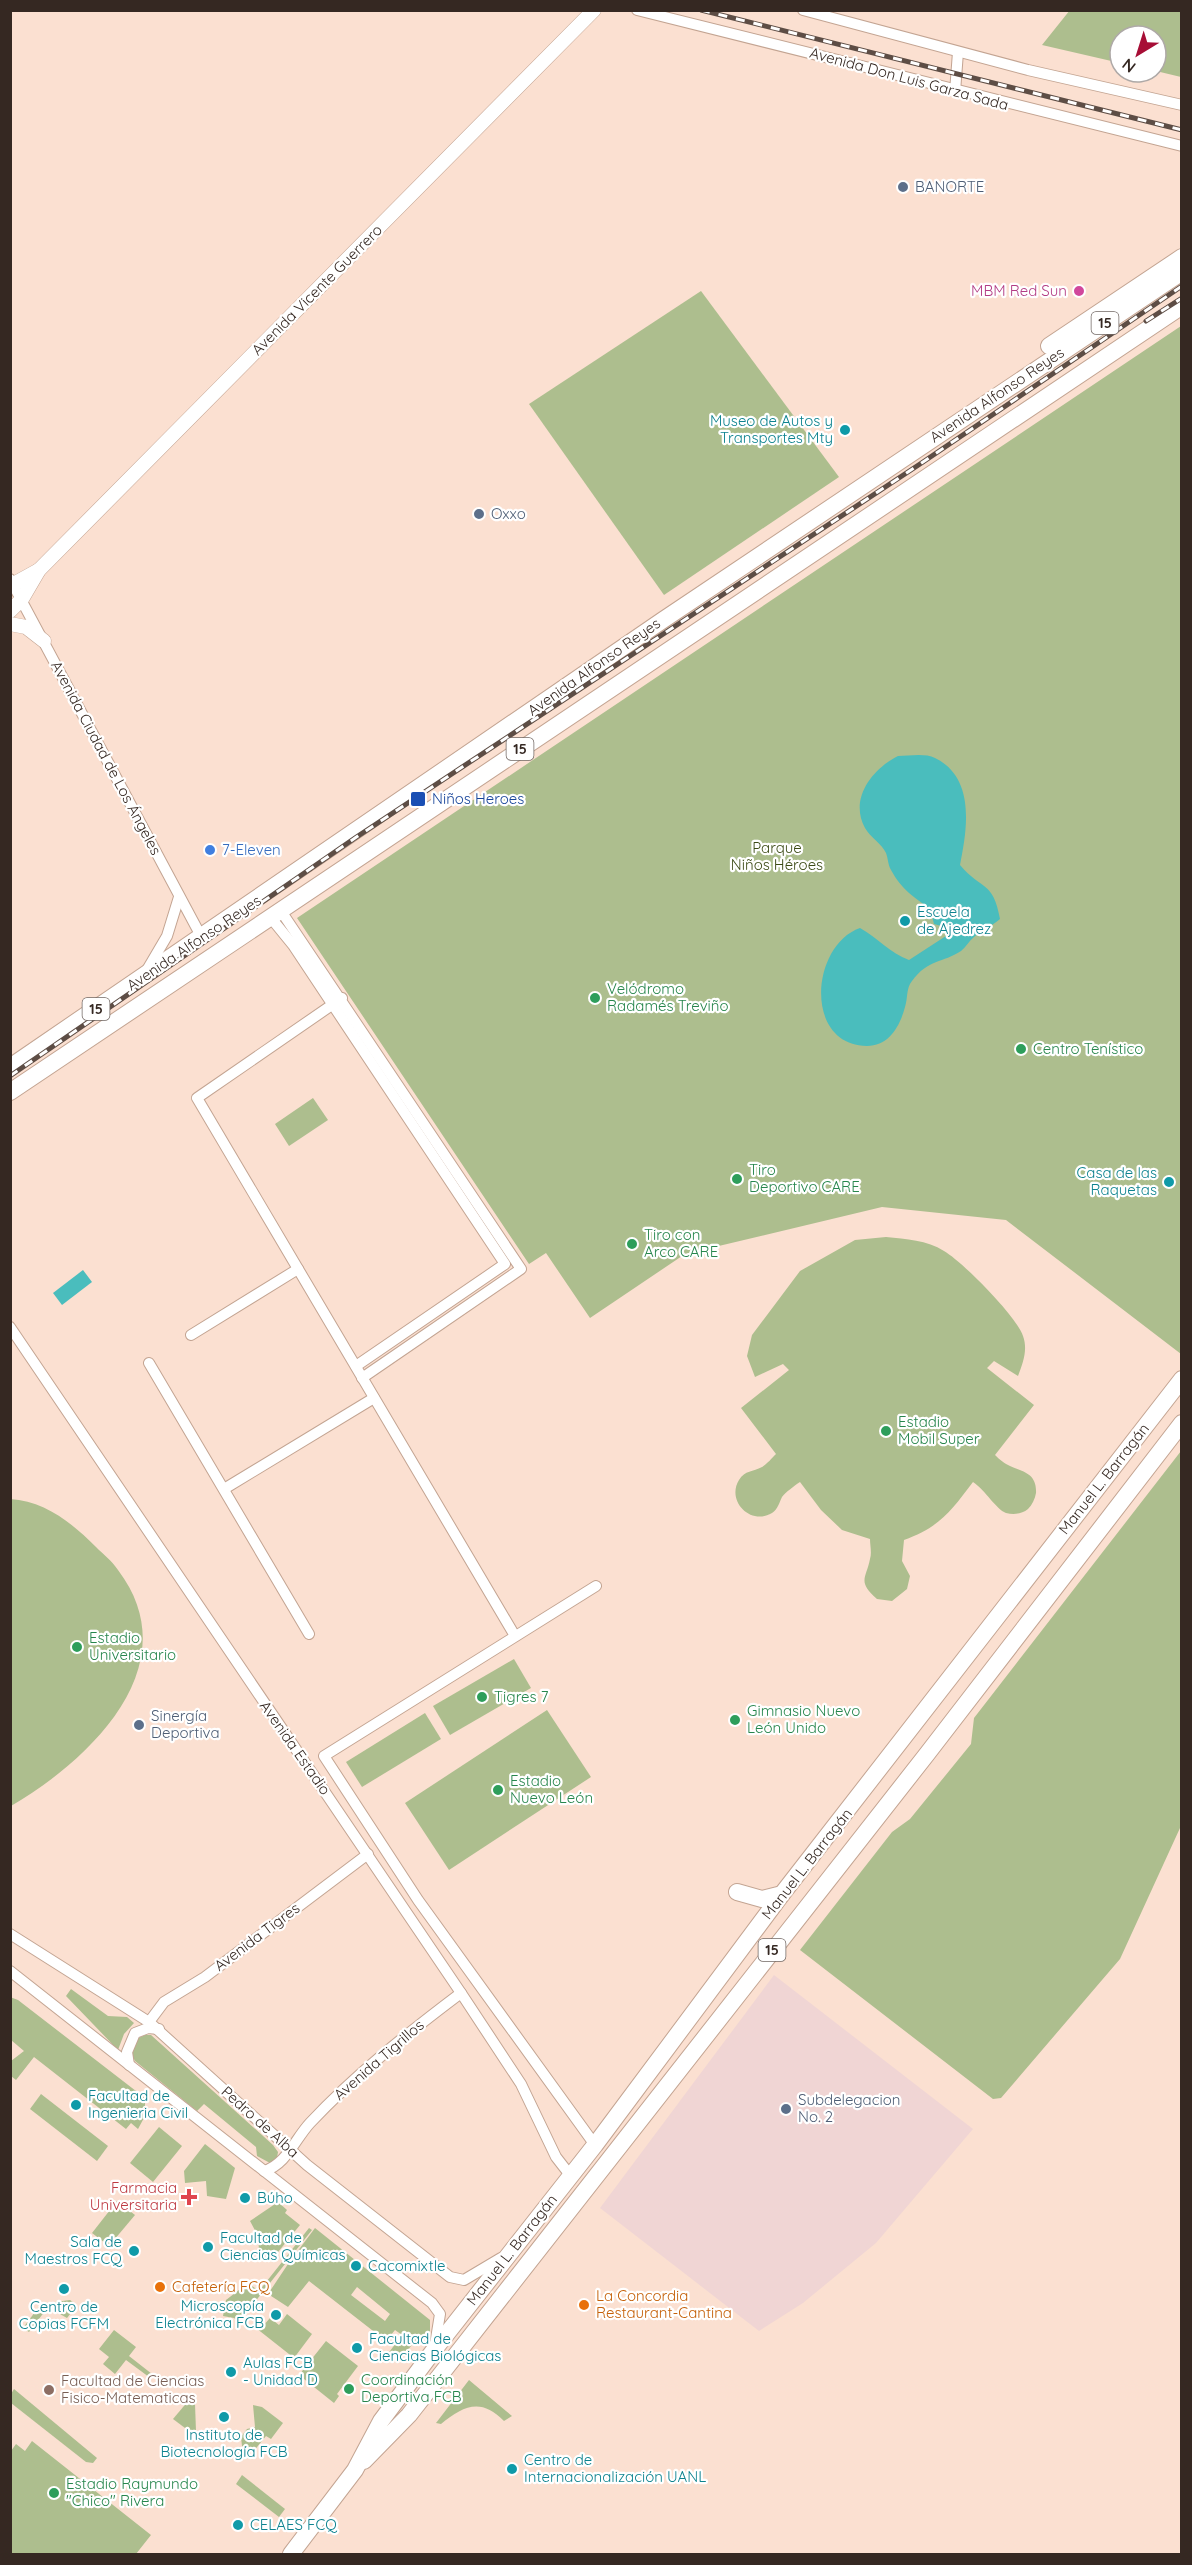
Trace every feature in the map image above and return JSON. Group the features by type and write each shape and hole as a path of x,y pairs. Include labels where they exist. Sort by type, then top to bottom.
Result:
{"highway":[{"path":"959,419 963,409 988,388 1182,257"},
{"name":"Avenida Alfonso Reyes","path":"10,1067 959,419 1182,272"},
{"name":"Avenida Alfonso Reyes","path":"10,1092 1182,306"},
{"path":"932,472 957,467 1182,318"},
{"path":"533,711 582,707"},
{"path":"181,951 246,935"},
{"name":"Manuel L. Barragán","path":"291,2554 355,2470 381,2421 434,2350 595,2145 782,1894 1182,1378"},
{"name":"Manuel L. Barragán","path":"355,2470 396,2432 410,2415 927,1755 1182,1424"},
{"path":"702,2004 720,1991 801,1887 821,1846"},
{"path":"737,1892 762,1899 782,1894"}],"main road":[{"name":"Avenida Vicente Guerrero","path":"10,611 22,599 39,570 594,10"},
{"name":"Avenida Vicente Guerrero","path":"11,583 39,570"},
{"path":"10,624 26,627 44,641"}],"street":[{"name":"Avenida Don Luis Garza Sada","path":"637,10 838,59 955,92 1182,146"},
{"path":"803,10 958,52 1182,105"},
{"path":"955,92 958,52"},
{"name":"Avenida Ciudad de Los Ángeles","path":"11,583 22,599 202,938"},
{"path":"144,976 167,936 179,897"},
{"path":"276,914 380,1066 505,1264 356,1366"},
{"path":"338,1002 197,1098 515,1636"},
{"path":"362,1378 521,1269 380,1066"},
{"path":"191,1335 298,1269"},
{"name":"Avenida Estadio","path":"10,1327 461,1992 521,2084 556,2157 570,2175"},
{"path":"149,1362 309,1634"},
{"path":"224,1489 374,1398"},
{"path":"595,2145 418,1900 324,1756 596,1586"},
{"name":"Avenida Tigres","path":"149,2022 164,2002 205,1977 368,1854"},
{"name":"Pedro de Alba","path":"10,1934 159,2029 289,2149 455,2279 472,2277 509,2252"},
{"path":"10,1971 435,2306 440,2318 434,2350"},
{"name":"Avenida Tigrillos","path":"264,2171 280,2164 301,2133 367,2068 461,1992"},
{"path":"129,2065 127,2052 135,2034 148,2028 159,2029"}],"shaded area":[{"path":"774,1975 973,2129 876,2243 803,2303 759,2331 600,2208"}],"green space":[{"path":"1070,10 1181,11 1181,77 1168,74 1168,24 1108,24 1108,60 1042,45"},
{"path":"701,291 839,477 664,595 529,404"},
{"name":"Parque Niños Héroes","path":"1181,326 1181,1354 1006,1220 882,1207 685,1254 590,1318 546,1253 529,1264 297,918"},
{"path":"313,1098 328,1120 289,1146 275,1124"},
{"name":"Estadio Mobil Super","path":"886,1237 923,1242 953,1257 988,1290 1019,1327 1025,1351 1018,1376 994,1361 987,1368 1034,1405 995,1455 1006,1464 1032,1477 1036,1486 1033,1502 1028,1509 1021,1513 1009,1514 998,1508 973,1482 936,1524 904,1540 902,1561 910,1576 907,1589 892,1601 877,1599 865,1584 864,1580 871,1557 870,1539 842,1530 821,1510 800,1482 782,1497 772,1513 764,1516 749,1514 738,1503 736,1496 736,1488 741,1477 762,1467 776,1454 741,1408 789,1370 783,1364 755,1377 747,1356 752,1335 800,1271 855,1240"},
{"path":"1181,1451 1180,1828 1120,1959 1001,2098 993,2099 800,1950 892,1832 910,1819 971,1744 974,1718"},
{"name":"Estadio Universitario","path":"10,1499 35,1504 57,1515 110,1561 118,1570 137,1606 143,1640 137,1674 121,1706 99,1736 41,1787 11,1806"},
{"name":"Tigres 7","path":"514,1659 531,1688 450,1735 433,1706"},
{"name":"Estadio Nuevo León","path":"547,1710 591,1777 449,1870 405,1803"},
{"path":"425,1713 441,1739 362,1787 346,1762"},
{"path":"71,1989 108,2016 127,2017 134,2023 124,2034 118,2050 66,1996"},
{"path":"10,1997 18,2000 145,2098 145,2116 138,2129 131,2123 126,2129 34,2057 16,2080 11,2076 11,2061 24,2051 11,2040"},
{"path":"151,2035 273,2145 278,2152 277,2158 270,2163 257,2156 256,2147 204,2104 197,2111 135,2061 132,2055 136,2039"},
{"path":"41,2094 108,2146 97,2161 30,2109"},
{"path":"159,2127 182,2146 153,2182 130,2163"},
{"path":"205,2144 235,2168 226,2199 207,2196 206,2181 185,2183 184,2171"},
{"path":"117,2201 135,2215 109,2246 92,2233"},
{"path":"278,2202 287,2210 285,2213 300,2225 274,2257 259,2250 258,2236 250,2221"},
{"path":"309,2228 312,2230 239,2322 234,2318 223,2316 226,2300 248,2283 259,2291"},
{"path":"315,2228 430,2320 430,2331 421,2343 416,2340 397,2363 387,2355 402,2335 395,2330 386,2341 309,2281 288,2307 268,2294","holes":["357,2287 390,2314 385,2321 351,2295"]},
{"path":"70,2300 77,2305 67,2318 51,2309 45,2311 29,2332 23,2328 41,2304"},
{"path":"287,2314 312,2334 294,2358 256,2328 260,2323 263,2326 270,2318 279,2325"},
{"path":"114,2330 136,2347 129,2356 152,2374 149,2377 126,2360 115,2374 103,2364 109,2357 99,2349"},
{"path":"326,2341 358,2366 337,2394 339,2396 334,2403 299,2375"},
{"path":"469,2380 512,2416 504,2421 488,2409 472,2407 457,2413 441,2424 436,2423"},
{"path":"14,2389 97,2458 93,2463 86,2462 11,2403 11,2394"},
{"path":"189,2400 195,2404 196,2431 193,2434 173,2419"},
{"path":"253,2405 262,2407 283,2423 271,2439 266,2436 253,2452 242,2446 241,2437 247,2429 255,2427"},
{"name":"Estadio Raymundo \"Chico\" Rivera","path":"32,2441 151,2535 136,2554 11,2554 11,2451 16,2444 25,2451"},
{"path":"242,2475 285,2509 279,2517 236,2484"}],"water":[{"path":"898,756 931,756 948,767 957,778 966,806 965,836 960,865 990,892 1000,919 974,937 961,951 930,965 918,974 909,987 897,1028 882,1043 867,1046 846,1041 832,1030 824,1013 821,993 824,973 831,953 844,938 860,928 909,960 949,934 945,927 934,924 930,909 899,883 890,868 887,855 867,831 861,817 860,806 866,786 880,769"},
{"path":"83,1270 92,1282 62,1305 53,1293"}],"railway":[{"path":"701,10 1182,130"},
{"path":"10,1076 355,838 923,462 1182,286"},
{"path":"1146,321 1182,298"}],"place":[{"name":"BANORTE","path":"903,187"},
{"name":"MBM Red Sun","path":"1079,291"},
{"name":"Museo de Autos y Transportes Mty","path":"845,430"},
{"name":"Oxxo","path":"479,514"},
{"name":"Niños Heroes","path":"418,799"},
{"name":"7-Eleven","path":"210,850"},
{"name":"Escuela de Ajedrez","path":"905,921"},
{"name":"Velódromo Radamés Treviño","path":"595,998"},
{"name":"Centro Tenístico","path":"1021,1049"},
{"name":"Tiro Deportivo CARE","path":"737,1179"},
{"name":"Casa de las Raquetas","path":"1169,1182"},
{"name":"Tiro con Arco CARE","path":"632,1244"},
{"name":"Estadio Mobil Super","path":"886,1431"},
{"name":"Estadio Universitario","path":"77,1647"},
{"name":"Tigres 7","path":"482,1697"},
{"name":"Gimnasio Nuevo León Unido","path":"735,1720"},
{"name":"Sinergía Deportiva","path":"139,1725"},
{"name":"Estadio Nuevo León","path":"498,1790"},
{"name":"Facultad de Ingenieria Civil","path":"76,2105"},
{"name":"Subdelegacion No. 2","path":"786,2109"},
{"name":"Farmacia Universitaria","path":"189,2197"},
{"name":"Búho","path":"245,2198"},
{"name":"Facultad de Ciencias Químicas","path":"208,2247"},
{"name":"Sala de Maestros FCQ","path":"134,2251"},
{"name":"Cacomixtle","path":"356,2266"},
{"name":"Cafetería FCQ","path":"160,2287"},
{"name":"Centro de Copias FCFM","path":"64,2289"},
{"name":"La Concordia Restaurant-Cantina","path":"584,2305"},
{"name":"Microscopía Electrónica FCB","path":"276,2315"},
{"name":"Facultad de Ciencias Biológicas","path":"357,2348"},
{"name":"Aulas FCB - Unidad D","path":"231,2372"},
{"name":"Coordinación Deportiva FCB","path":"349,2389"},
{"name":"Facultad de Ciencias Fisico-Matematicas","path":"49,2390"},
{"name":"Instituto de Biotecnología FCB","path":"224,2417"},
{"name":"Centro de Internacionalización UANL","path":"512,2469"},
{"name":"Estadio Raymundo \"Chico\" Rivera","path":"54,2493"},
{"name":"CELAES FCQ","path":"238,2525"}]}
